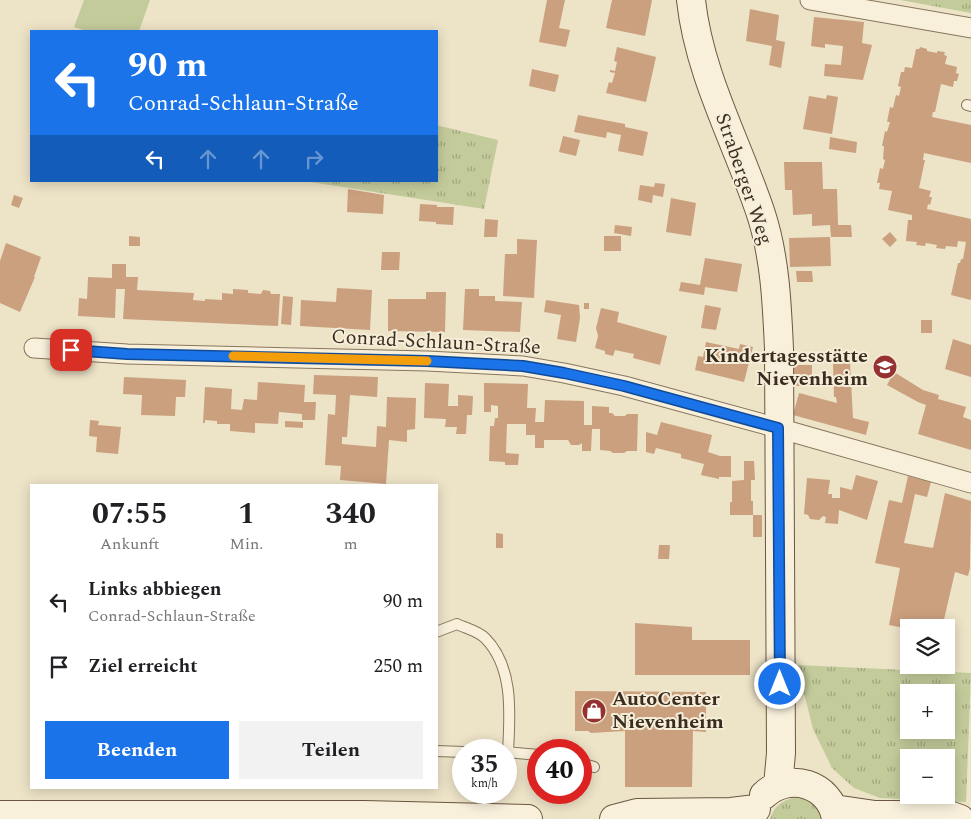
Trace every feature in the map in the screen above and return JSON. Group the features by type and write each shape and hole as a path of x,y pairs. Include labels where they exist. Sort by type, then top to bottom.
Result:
{"main road":[{"name":"Straberger Weg","path":"690,0 702,58 759,208 771,257 778,316 781,753 790,784"},
{"path":"614,819 637,813 731,812 754,814 763,796 790,784 822,792 829,799 835,814 949,815 960,819"},
{"path":"0,815 364,816 528,819"}],"street":[{"path":"810,0 971,28"},
{"name":"Conrad-Schlaun-Straße","path":"34,348 127,354 427,361 523,366 624,386 971,483"}],"lane":[{"path":"438,631 457,624 484,637 502,663 510,710 508,739"},
{"path":"438,751 452,752"}],"green space":[{"path":"84,0 150,0 139,30 83,30 74,27"},
{"path":"900,0 971,0 971,13"},
{"path":"438,125 498,140 484,209 310,182 438,182"},
{"path":"797,665 900,670 900,674 971,673 966,802 955,801 955,749 900,749 900,799 880,798 854,788 832,768 813,729"},
{"path":"793,798 803,799 812,803 819,809 823,819 770,819 778,805"}],"building":[{"path":"547,0 565,0 559,28 570,30 566,47 539,42"},
{"path":"612,0 652,0 645,36 606,28"},
{"path":"750,9 779,15 776,40 785,42 781,68 769,65 772,46 746,41"},
{"path":"814,17 864,22 862,43 872,45 863,80 824,76 825,64 841,65 843,46 825,44 825,48 811,46"},
{"path":"617,47 656,57 646,102 606,93 609,82 612,83 615,73 610,72 610,70 615,71 617,62 614,61"},
{"path":"920,47 937,53 937,51 945,52 944,55 947,56 945,64 957,67 956,73 959,74 957,81 954,81 953,87 941,84 935,112 933,112 932,117 971,125 971,163 924,153 923,160 925,160 919,188 931,191 929,197 932,197 927,209 971,219 971,300 951,295 958,263 963,259 966,242 958,241 957,247 946,246 945,249 936,248 937,245 926,243 925,246 916,245 917,242 906,241 908,220 912,220 912,215 888,210 892,191 879,189 880,183 877,183 880,168 883,169 885,160 883,159 884,146 882,146 885,131 887,132 890,122 887,122 890,107 893,108 896,95 899,96 901,87 898,86 901,72 904,72 905,67 912,68 916,49"},
{"path":"532,69 559,75 555,92 529,86"},
{"path":"827,95 838,97 832,134 803,129 809,96 826,99"},
{"path":"578,115 625,124 625,127 648,132 643,156 618,151 621,135 607,132 606,138 574,132"},
{"path":"563,136 580,140 576,156 559,152"},
{"path":"830,137 857,142 856,153 829,149"},
{"path":"784,162 822,162 823,189 837,189 838,225 851,225 852,237 831,237 830,225 812,226 812,214 793,215 792,190 785,190"},
{"path":"655,183 665,184 663,197 653,195 652,203 638,200 640,185 654,187"},
{"path":"348,189 384,195 383,214 347,212"},
{"path":"14,195 23,198 19,208 11,205"},
{"path":"671,198 696,203 691,236 666,232"},
{"path":"420,204 454,207 453,225 419,221"},
{"path":"485,219 498,220 497,237 484,237"},
{"path":"615,225 632,227 631,236 614,233"},
{"path":"890,232 897,240 890,247 882,239"},
{"path":"129,236 140,237 140,246 129,246"},
{"path":"604,236 621,236 621,251 604,251"},
{"path":"830,237 831,266 790,267 789,238"},
{"path":"517,239 537,240 534,298 503,296 505,254 517,254"},
{"path":"6,243 41,257 35,277 20,312 0,303 0,261"},
{"path":"382,252 400,252 399,270 381,270"},
{"path":"705,258 742,264 737,292 705,287 704,295 679,291 681,282 700,285"},
{"path":"112,264 126,264 126,277 138,277 137,290 194,293 193,300 222,300 222,293 233,294 233,289 248,290 248,293 261,294 263,290 270,291 271,294 280,294 278,326 123,319 125,289 116,289 115,318 78,316 79,298 87,299 88,277 112,278"},
{"path":"796,271 812,271 813,282 797,282"},
{"path":"337,288 372,290 370,330 300,326 301,300 336,302"},
{"path":"465,289 479,289 479,296 495,296 495,301 522,302 520,332 463,330"},
{"path":"426,292 446,292 445,332 388,331 388,299 426,299"},
{"path":"283,296 293,297 291,325 281,324"},
{"path":"546,300 579,305 580,318 576,342 557,339 561,315 544,312"},
{"path":"584,303 589,303 589,309 584,309"},
{"path":"705,305 721,308 716,330 701,328"},
{"path":"601,308 619,312 617,322 667,336 660,365 633,358 634,354 615,350 613,356 595,348 598,336 596,328"},
{"path":"921,320 932,320 932,333 921,333"},
{"path":"953,339 971,345 971,377 945,369"},
{"path":"706,342 739,349 740,344 753,347 744,382 695,370 698,356 703,357"},
{"path":"850,363 853,418 869,422 866,435 793,415 799,393 837,403 836,397 834,397 833,364"},
{"path":"793,365 812,365 812,380 801,386 793,386"},
{"path":"894,372 923,390 939,395 938,399 966,407 963,417 971,420 971,450 918,434 926,405 887,385"},
{"path":"314,375 378,377 377,397 350,395 347,437 342,437 342,444 376,447 377,426 386,427 387,397 416,398 415,429 407,430 407,442 389,440 386,484 340,480 341,466 325,465 328,414 335,415 336,395 313,394"},
{"path":"124,377 186,380 185,397 176,397 175,416 141,415 142,395 123,394"},
{"path":"258,382 305,385 304,402 316,402 315,420 302,420 302,414 279,412 278,424 255,423 255,433 230,431 230,424 217,424 217,421 205,420 205,423 203,423 205,387 232,389 231,409 242,410 244,399 257,400"},
{"path":"425,383 449,384 448,406 458,406 458,395 473,396 472,415 467,415 466,434 456,434 457,427 445,427 446,419 424,418"},
{"path":"484,383 528,384 527,408 536,408 535,422 544,422 545,400 584,401 584,425 592,425 592,406 609,407 609,413 615,416 638,414 637,451 613,453 600,450 600,429 592,429 591,451 582,451 582,443 571,445 568,440 544,440 544,448 535,448 535,435 526,435 526,424 507,424 506,453 519,454 518,465 505,465 505,462 489,461 490,426 494,426 495,418 498,418 498,406 491,405 491,412 484,412"},
{"path":"90,420 99,421 98,425 121,427 118,454 96,452 97,437 89,436"},
{"path":"285,421 303,422 303,428 285,427"},
{"path":"661,422 712,435 708,452 720,456 731,456 731,477 719,477 719,479 701,475 704,464 681,458 681,454 656,448 654,454 646,452 646,432 657,435"},
{"path":"744,461 754,461 755,480 751,480 753,515 730,515 732,481 744,480"},
{"path":"856,475 878,481 867,520 839,510 838,524 825,523 826,517 823,516 819,520 810,519 808,515 804,514 807,478 830,480 828,494 832,494 832,498 840,498 840,487 852,490"},
{"path":"908,476 931,482 927,497 915,494 904,543 933,548 945,493 971,501 970,568 968,576 955,572 944,619 900,619 900,627 889,625 900,568 875,563 889,500 902,503"},
{"path":"753,515 762,515 762,537 753,537"},
{"path":"496,533 503,534 503,548 496,548"},
{"path":"659,545 670,545 669,559 658,559"},
{"path":"635,623 692,627 692,640 750,640 750,675 635,675"},
{"path":"575,691 706,692 706,732 693,731 692,787 625,787 625,731 591,733 588,731 575,731"}],"slow traffic":[{"path":"233,356 427,361"}],"place":[{"name":"Kindertagesstätte Nievenheim","path":"885,367"},
{"name":"AutoCenter Nievenheim","path":"594,711"}],"route":[{"path":"71,350 127,354 427,361 523,366 624,386 778,428 780,684"}]}
